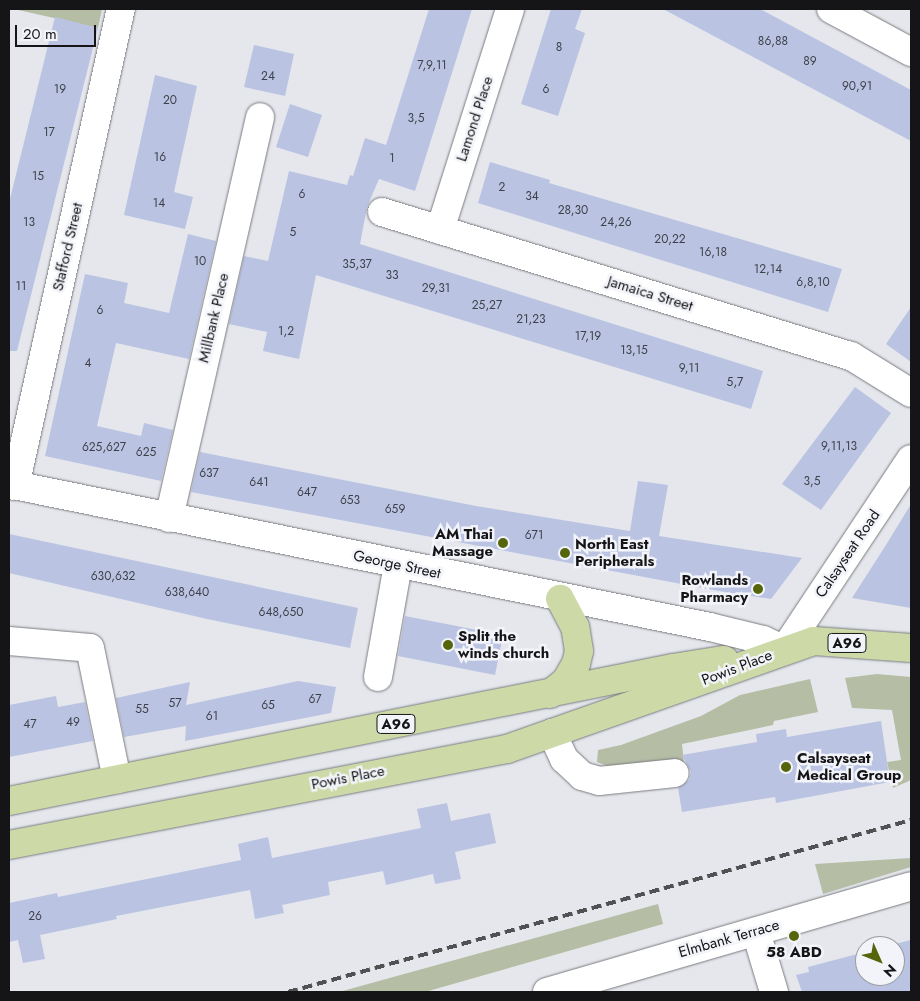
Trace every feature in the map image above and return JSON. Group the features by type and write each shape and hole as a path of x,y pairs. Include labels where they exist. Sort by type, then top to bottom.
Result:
{"main road":[{"path":"550,694 566,681 576,664 579,651 575,627 560,599"},
{"name":"A96","path":"784,650 822,641 911,648"},
{"name":"Powis Place","path":"9,800 550,694 673,668 784,650"},
{"name":"Powis Place","path":"9,845 329,781 475,757 552,732 784,650"}],"street":[{"name":"Stafford Street","path":"12,485 121,9"},
{"name":"Lamond Place","path":"440,230 510,9"},
{"path":"831,9 911,52"},
{"name":"Millbank Place","path":"169,518 260,117"},
{"name":"Jamaica Street","path":"382,212 850,356 911,392"},
{"name":"Calsayseat Road","path":"784,650 911,459"},
{"name":"George Street","path":"12,485 560,599 710,627 763,640 784,650"},
{"path":"378,677 398,565"},
{"path":"9,641 90,648 117,779"},
{"path":"552,732 571,769 603,786 675,773"},
{"name":"Elmbank Terrace","path":"547,992 911,886"},
{"path":"756,932 774,992"}],"green space":[{"path":"14,9 102,9 98,28"},
{"path":"877,674 911,677 911,780 893,788 887,762 901,760 892,710 852,708 845,678"},
{"path":"810,679 818,712 774,721 773,725 682,744 684,763 663,760 610,767 597,762 598,750 621,745 701,716 740,695"},
{"path":"911,858 911,867 823,894 815,864"},
{"path":"658,904 663,924 425,992 339,992"}],"building":[{"path":"429,9 472,9 415,191 379,179 367,207 360,244 763,371 751,409 316,275 299,359 263,351 267,332 229,324 244,256 268,261 289,171 347,185 350,175 353,176 365,138 386,145"},
{"path":"551,9 582,9 575,29 585,33 558,116 521,104"},
{"path":"663,9 760,9 911,90 911,141"},
{"path":"55,17 98,28 17,351 9,351 9,203"},
{"path":"254,45 294,54 285,96 244,87"},
{"path":"155,75 197,86 174,192 193,197 185,229 124,215"},
{"path":"290,104 322,115 308,157 276,147"},
{"path":"490,162 550,180 549,183 842,269 828,312 478,203"},
{"path":"188,234 216,241 189,359 116,343 97,426 141,436 144,423 173,430 161,481 45,456 85,274 128,283 124,303 169,313"},
{"path":"911,307 911,362 886,344"},
{"path":"855,387 891,413 821,510 782,484"},
{"path":"200,452 476,506 630,531 638,481 668,485 659,536 802,558 771,599 719,591 191,492"},
{"path":"911,504 911,608 852,598 886,545"},
{"path":"9,534 358,608 350,648 207,619 9,573"},
{"name":"Split the winds church","path":"405,616 503,635 495,675 398,656"},
{"path":"298,681 336,687 331,713 185,741 186,726 124,737 116,698 190,682 186,705"},
{"path":"56,696 58,707 85,702 93,741 9,757 9,705"},
{"name":"Calsayseat Medical Group","path":"881,721 890,782 776,803 775,797 682,812 678,788 689,780 691,772 682,755 757,742 756,734 786,729 787,737"},
{"path":"447,803 451,821 490,813 496,843 455,852 461,879 435,884 433,874 386,885 383,871 328,882 330,895 282,905 284,913 255,919 250,890 116,916 117,919 40,935 45,959 23,963 18,940 9,942 9,903 57,893 58,897 241,860 238,844 268,837 272,858 421,828 417,809"},
{"path":"911,940 911,992 802,992 796,975 809,972 808,967 855,955 855,986 905,986 905,942"}],"railway":[{"path":"288,992 911,820"}],"place":[{"name":"AM Thai Massage","path":"503,543"},
{"name":"North East Peripherals","path":"565,553"},
{"name":"Rowlands Pharmacy","path":"758,589"},
{"name":"Split the winds church","path":"448,645"},
{"name":"Calsayseat Medical Group","path":"786,767"},
{"name":"58 ABD","path":"794,936"}]}
